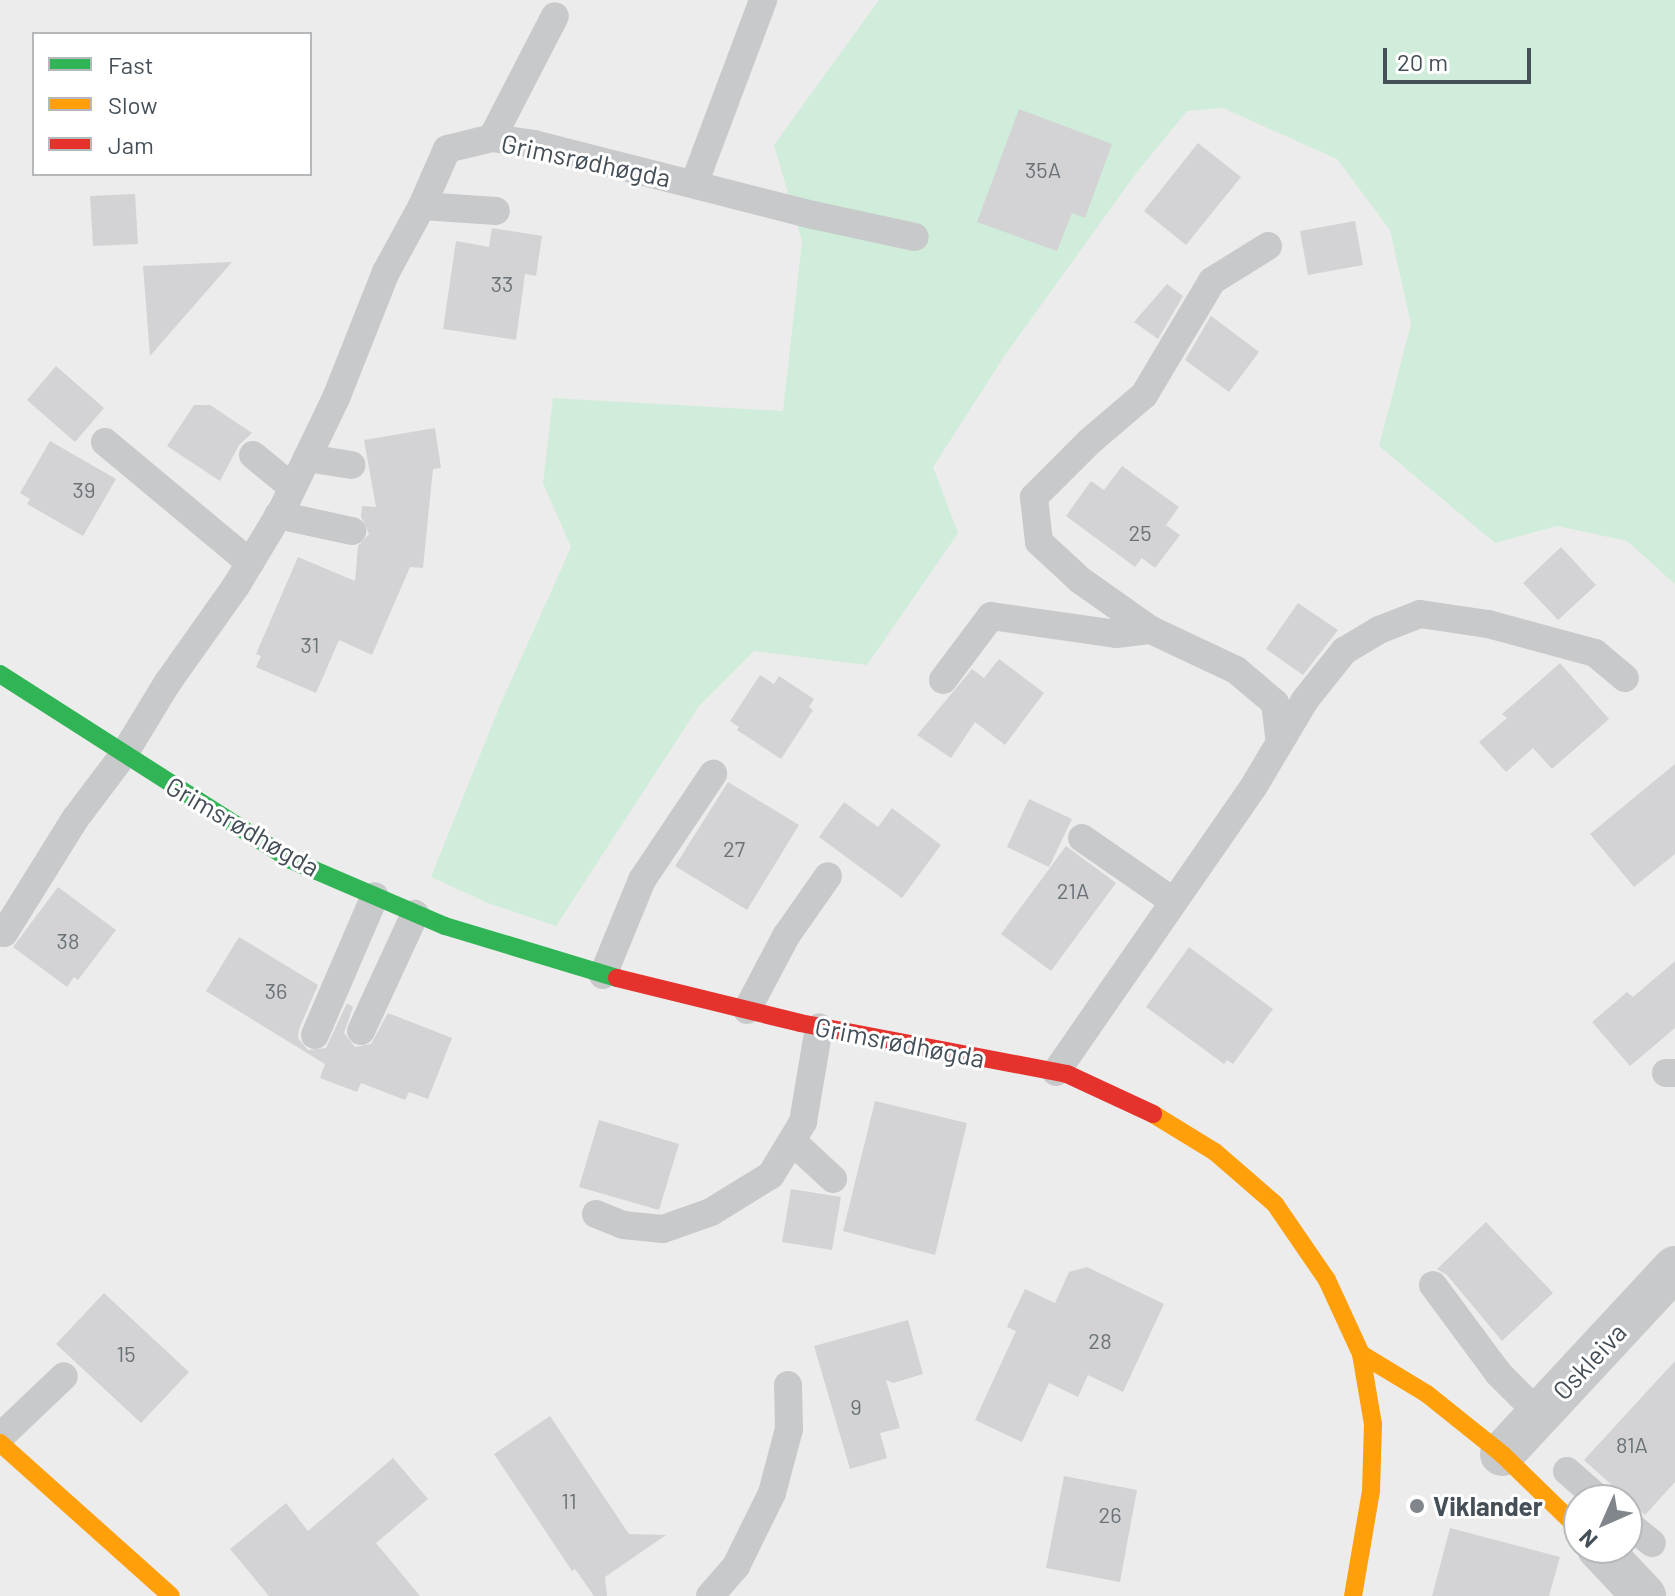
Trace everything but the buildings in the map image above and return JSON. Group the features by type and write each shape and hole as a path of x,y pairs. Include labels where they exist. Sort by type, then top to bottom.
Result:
{"main road":[{"name":"Grimsrødhøgda","path":"2,679 291,860 415,914 603,975 819,1027 1056,1072 1147,1110 1215,1152 1275,1204 1327,1280 1361,1354 1373,1424 1371,1491 1353,1596"},
{"path":"1361,1354 1427,1394 1502,1454 1563,1513"},
{"path":"2,1446 168,1595"}],"street":[{"name":"Oskleiva","path":"1502,1454 1671,1278"},
{"path":"1614,1564 1644,1596"}],"lane":[{"name":"Grimsrødhøgda","path":"694,184 763,0"},
{"path":"492,138 555,16"},
{"name":"Grimsrødhøgda","path":"124,754 250,563 278,515 336,398 386,272 422,206 447,149 492,138 607,160 915,237"},
{"path":"422,206 496,211"},
{"path":"1268,246 1212,281 1144,395 1089,442 1034,497 1039,542 1080,580 1151,630 1236,670 1275,703 1280,742"},
{"path":"105,442 250,563"},
{"path":"253,455 292,487"},
{"path":"307,458 351,465"},
{"path":"278,515 352,531"},
{"path":"1056,1072 1254,786 1305,700 1344,651 1379,630 1420,614 1488,624 1570,645 1595,653 1625,678"},
{"path":"943,680 991,616 1116,634 1151,630"},
{"path":"4,933 75,819 124,754"},
{"path":"603,975 642,880 713,774"},
{"path":"1082,838 1173,901"},
{"path":"747,1010 786,936 828,876"},
{"path":"315,1035 375,896"},
{"path":"361,1031 415,914"},
{"path":"596,1214 623,1225 663,1229 711,1212 771,1175 803,1122 819,1027"},
{"path":"792,1141 833,1179"},
{"path":"1433,1285 1498,1373 1539,1414"},
{"path":"2,1446 64,1376"},
{"path":"710,1596 736,1566 772,1493 789,1429 788,1385"},
{"path":"1567,1471 1582,1484"},
{"path":"1643,1536 1652,1543"}],"green space":[{"path":"879,0 1675,0 1675,584 1627,541 1557,526 1495,543 1379,446 1411,324 1390,230 1337,159 1223,108 1187,111 1137,172 1005,355 933,467 958,533 867,665 754,651 699,706 556,926 488,903 431,877 501,703 571,547 543,483 553,398 783,411 802,241 774,145"}],"traffic: fast":[{"path":"0,674 291,860 445,926 617,978"}],"traffic: slow":[{"path":"1153,1114 1215,1152 1275,1204 1327,1280 1361,1354 1373,1424 1371,1491 1353,1596"},
{"path":"1361,1354 1427,1394 1502,1454 1563,1513"},
{"path":"0,1443 171,1596"}],"traffic: jam":[{"path":"617,978 800,1023 1067,1074 1153,1114"}],"place":[{"name":"Viklander","path":"1417,1506"}]}
